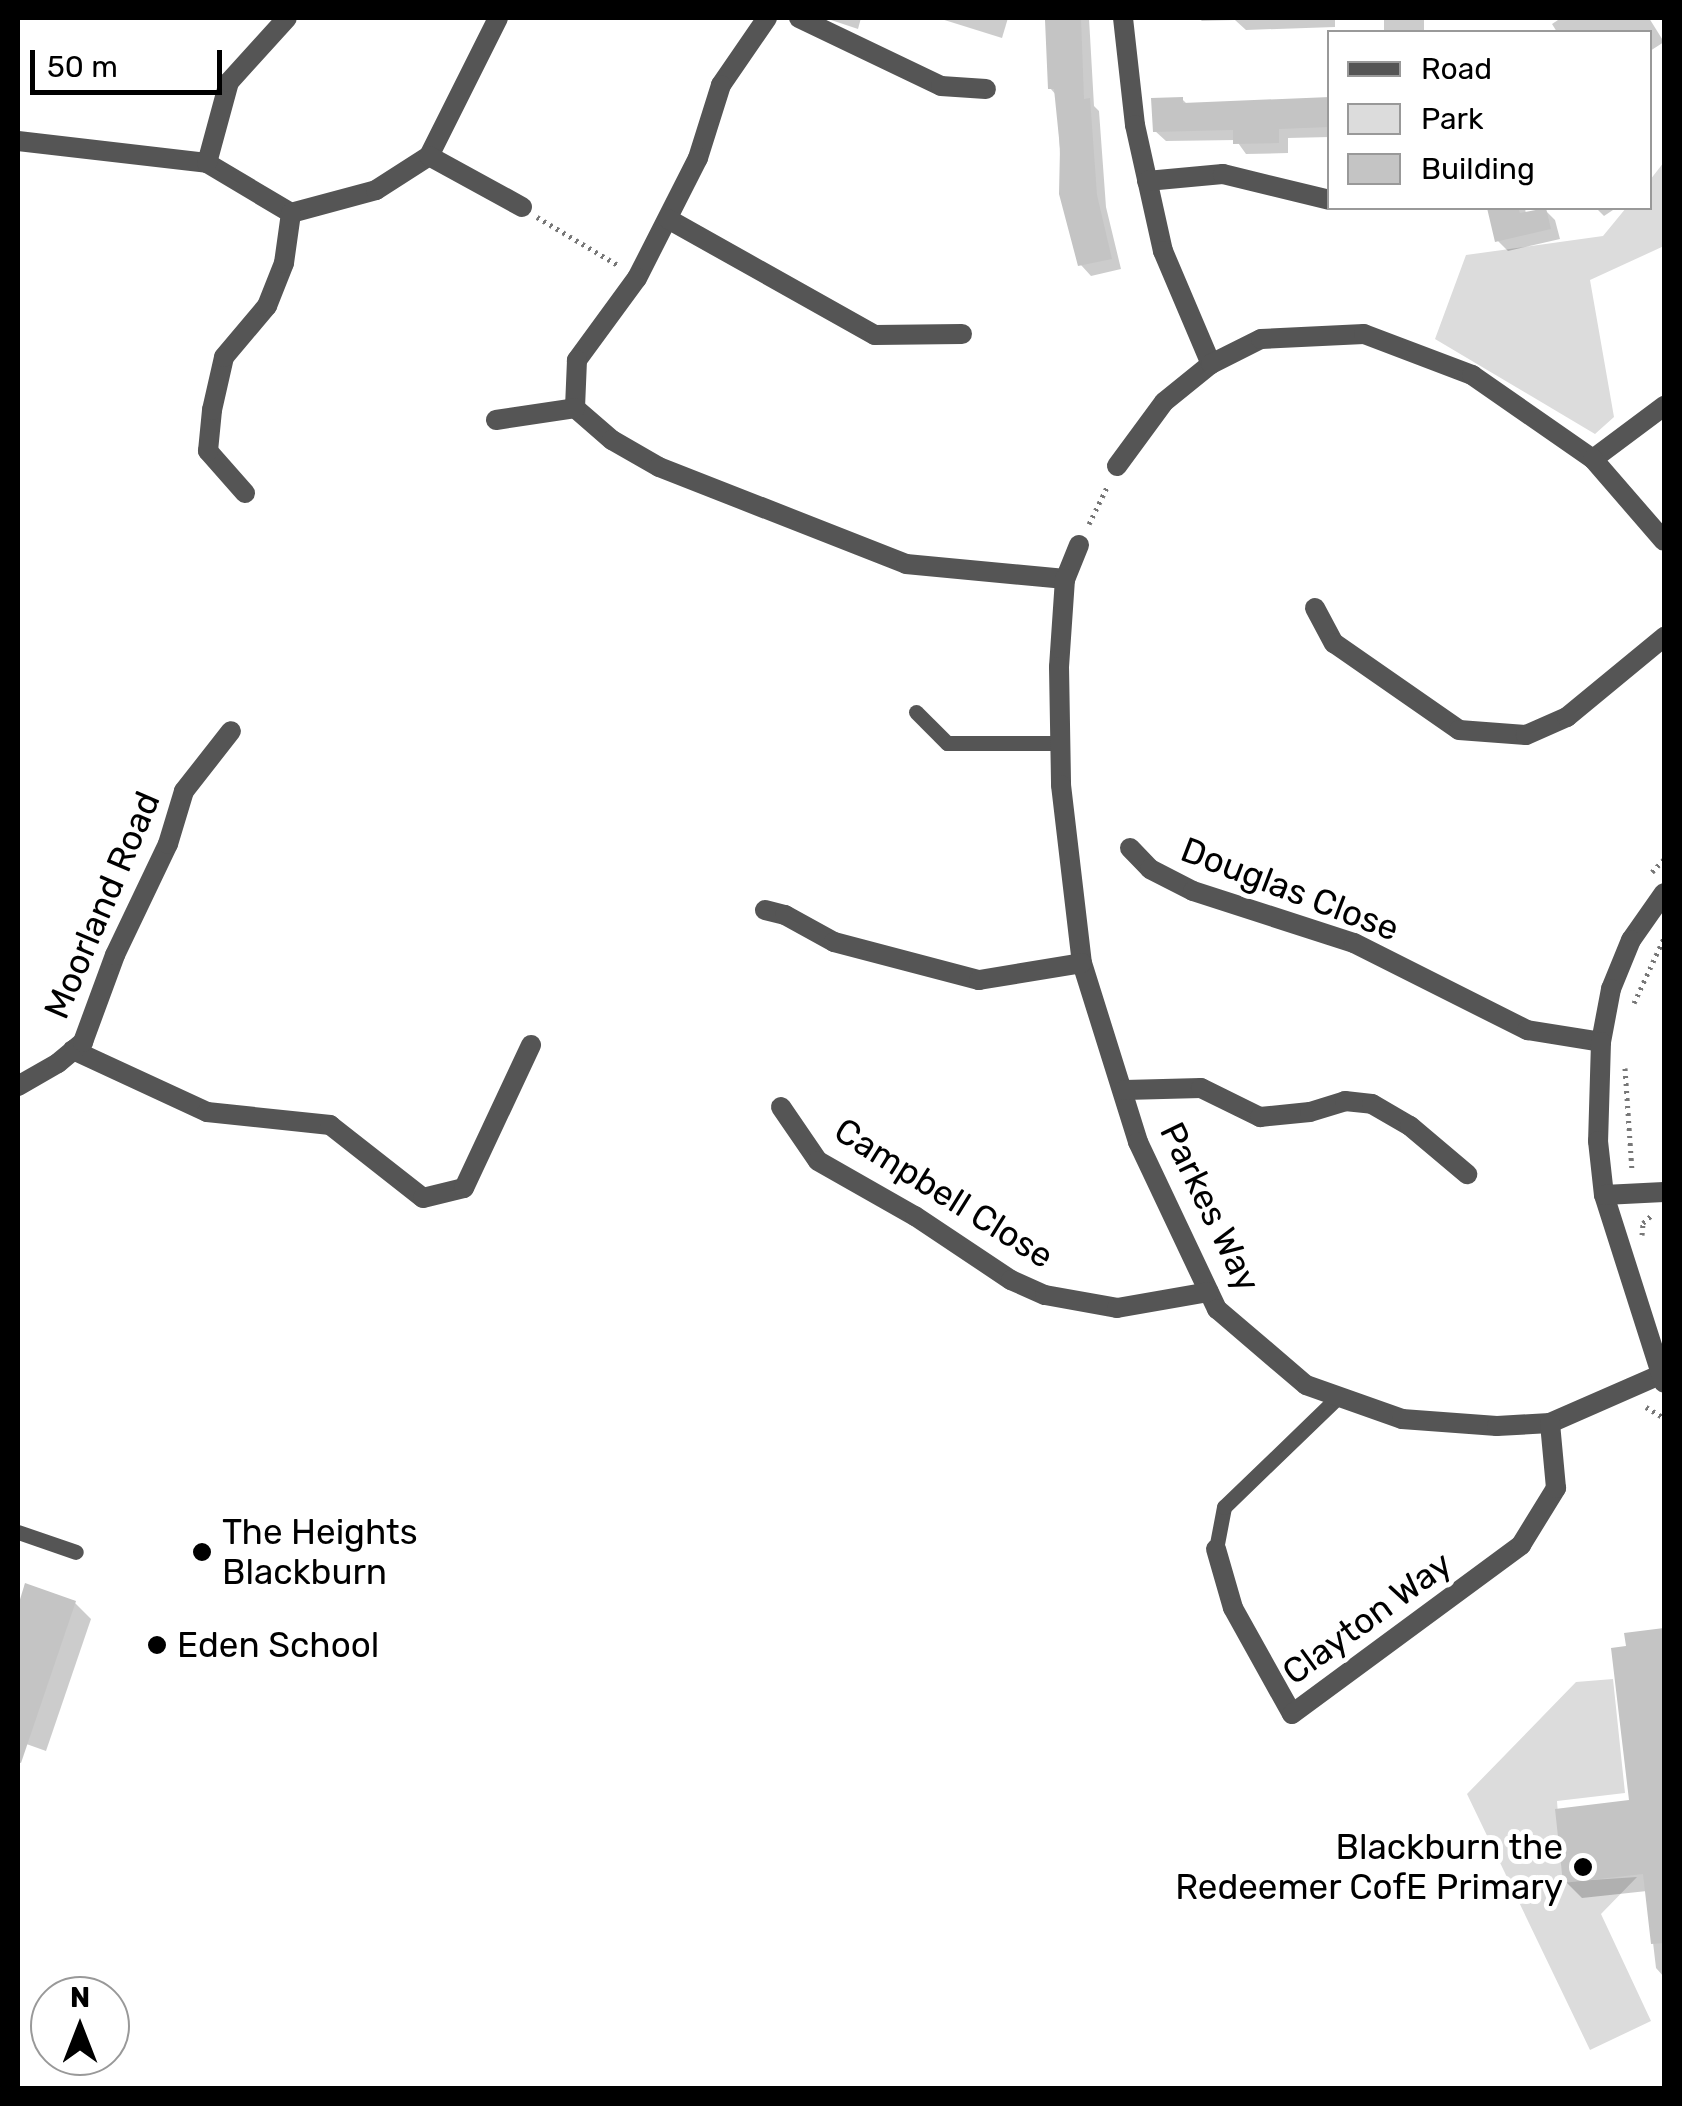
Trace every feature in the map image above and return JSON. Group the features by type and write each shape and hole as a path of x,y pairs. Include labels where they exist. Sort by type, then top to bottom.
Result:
{"street":[{"path":"207,164 229,82 287,18"},
{"path":"18,141 207,164 291,212 376,190 429,156 498,18"},
{"path":"575,408 577,360 638,278 698,158 722,85 767,18"},
{"path":"799,18 941,86 986,89"},
{"path":"1123,18 1135,125 1163,251 1211,364"},
{"path":"429,156 522,208"},
{"path":"1147,181 1223,174 1327,199"},
{"path":"244,493 208,452 212,410 224,357 266,306 284,263 291,212"},
{"path":"668,218 876,335 962,334"},
{"path":"1117,466 1164,402 1211,364 1261,339 1364,334 1472,375 1593,459 1664,541"},
{"path":"1593,459 1664,406"},
{"path":"496,420 575,408 612,440 659,467 906,564 1065,579"},
{"name":"Parkes Way","path":"1079,545 1065,579 1059,667 1060,743 1082,963 1125,1090 1138,1142 1218,1309 1306,1386 1402,1419 1497,1426 1550,1423 1662,1379"},
{"path":"1315,608 1334,642 1459,730 1526,735 1567,718 1664,637"},
{"name":"Moorland Road","path":"18,1086 82,1042 115,956 168,844 184,790 230,731"},
{"name":"Douglas Close","path":"1130,848 1150,869 1194,891 1354,944 1527,1030 1601,1042"},
{"path":"1662,1379 1604,1195 1598,1142 1601,1042 1617,974 1631,940 1664,893"},
{"path":"765,910 785,915 834,942 979,980 1082,963"},
{"path":"73,1050 207,1112 330,1125 422,1198 464,1188 531,1045"},
{"path":"1125,1090 1202,1088 1260,1117 1310,1112 1346,1101 1372,1104 1410,1126 1467,1174"},
{"name":"Campbell Close","path":"782,1108 818,1161 915,1216 1012,1280 1046,1295 1118,1308 1209,1292"},
{"path":"1604,1195 1663,1202"},
{"name":"Clayton Way","path":"1216,1550 1232,1608 1292,1714 1521,1545 1556,1488 1550,1423"}],"lane":[{"path":"916,712 948,743 1060,743"},
{"path":"1216,1550 1224,1507 1338,1397"},
{"path":"18,1532 76,1552"}],"path":[{"path":"522,208 638,278"},
{"path":"1079,545 1117,466"},
{"path":"1629,1017 1664,938"},
{"path":"1625,1063 1628,1161 1635,1176"},
{"path":"1646,1253 1643,1223 1663,1202"}],"green space":[{"path":"1664,162 1664,246 1590,280 1614,417 1595,434 1435,339 1466,255 1603,236 1624,210 1652,210 1652,177"},
{"path":"1613,1679 1625,1793 1557,1801 1563,1882 1637,1877 1601,1914 1651,2021 1590,2050 1467,1794 1576,1682"}],"building":[{"path":"1081,18 1084,99 1090,98 1097,195 1112,259 1078,266 1059,194 1060,148 1054,89 1048,89 1045,20"},
{"path":"1183,97 1183,103 1327,97 1327,127 1279,129 1279,143 1233,144 1233,130 1153,132 1151,98"},
{"path":"1487,210 1546,210 1551,229 1495,242"},
{"path":"25,1583 76,1601 21,1763 18,1606"},
{"path":"1664,1628 1664,1943 1651,1944 1643,1874 1563,1883 1555,1809 1629,1800 1611,1648 1626,1646 1624,1633"}],"place":[{"name":"The Heights Blackburn","path":"202,1552"},
{"name":"Eden School","path":"157,1645"},
{"name":"Blackburn the Redeemer CofE Primary","path":"1583,1867"}]}
